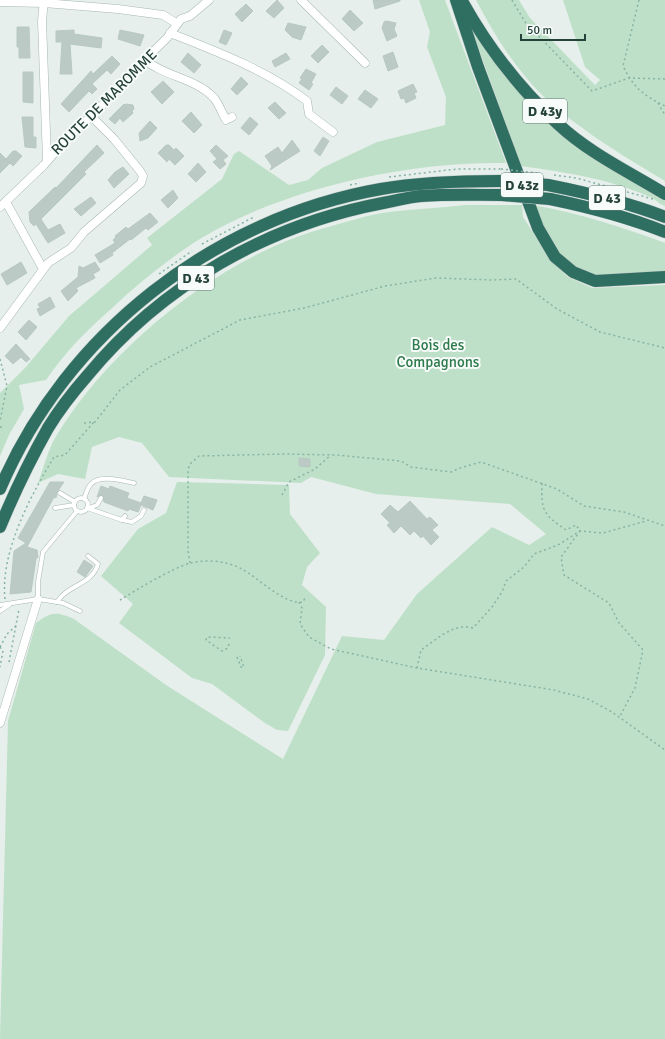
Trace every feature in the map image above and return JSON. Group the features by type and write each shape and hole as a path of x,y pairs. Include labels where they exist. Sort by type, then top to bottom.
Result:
{"highway":[{"name":"D 43z","path":"456,0 478,66 538,228 555,257 573,272 595,281 665,277"},
{"name":"D 43y","path":"462,0 481,33 498,57 558,124 660,194"},
{"name":"D 43","path":"0,489 36,420 72,371 104,336 140,302 191,264 240,236 296,212 323,203 381,189 413,184 456,181 550,180 594,195 641,208 665,217"},
{"name":"D 43","path":"0,527 13,495 49,427 101,358 128,331 178,290 208,270 243,250 278,234 313,220 351,209 420,196 502,195 550,199 597,209 665,232"}],"street":[{"name":"ROUTE DE MAROMME","path":"3,205 145,60 170,33 176,23 181,19 190,16 208,0"},
{"path":"301,0 365,63"},
{"path":"44,1 42,21 47,160"},
{"path":"0,2 44,1 163,15 176,23"},
{"path":"170,33 255,68 288,86 308,101 309,114 333,132"},
{"path":"145,60 156,68 205,91 214,98 226,120 232,116"},
{"path":"0,328 48,263 71,248 84,232 141,183 143,176 140,170 114,139 91,116"},
{"path":"3,205 43,269"},
{"path":"0,723 38,599"}],"lane":[{"path":"84,499 88,488 92,483 97,481 116,479 134,483"},
{"path":"60,493 74,503 77,511"},
{"path":"77,511 82,512 87,508 97,505 101,498"},
{"path":"55,508 74,503 78,499 84,499"},
{"path":"84,499 87,502 87,508"},
{"path":"87,508 132,522 142,516 144,510"},
{"path":"38,599 38,582 43,552 77,511"},
{"path":"122,520 125,516"},
{"path":"57,602 62,594 90,579 98,564 88,556"},
{"path":"0,611 9,605 38,599 57,602 80,611"},
{"path":"0,604 9,605"}],"path":[{"path":"512,0 525,22 592,91 629,78 665,79"},
{"path":"639,0 623,66 629,78 646,96 665,106"},
{"path":"658,102 665,115"},
{"path":"501,169 537,173"},
{"path":"550,180 576,178 652,200 660,194"},
{"path":"12,597 5,599 3,585 15,534 33,491 54,457 65,455 95,422 120,390 150,367 240,320 304,308 385,286 436,278 492,280 516,279 557,309 600,332 665,348"},
{"path":"0,359 7,386 0,422"},
{"path":"84,423 95,422"},
{"path":"190,563 188,550 188,469 190,464 199,456 284,454 331,455 401,461 411,467 451,472 481,462 557,489 584,506 624,512 646,521 665,526"},
{"path":"282,495 289,482 315,469 331,455"},
{"path":"542,483 541,502 548,518 566,530 576,525 580,531"},
{"path":"417,668 421,650 449,631 466,626 473,628 492,607 502,592 506,580 524,567 534,554 558,545 580,531 603,533 646,521"},
{"path":"580,531 561,557 564,575 609,603 619,623 643,650 635,688 619,718"},
{"path":"120,600 190,563 222,562 241,569 284,598 303,602 306,596"},
{"path":"9,662 21,602"},
{"path":"299,602 302,608 300,624 309,638 331,649 417,668 554,690 588,698 665,750"},
{"path":"0,667 3,651 0,647 7,634 17,625"},
{"path":"229,644 228,648 222,651 206,640 207,637 212,636 230,638"}],"green space":[{"path":"419,0 445,0 506,163 426,167 342,183 300,195 260,209 223,226 179,253 129,292 76,342 46,380 19,385 24,409 9,435 0,456 0,393 25,368 69,316 152,245 147,238 222,179 234,154 239,151 289,185 308,180 322,168 377,142 445,125 446,97 427,47 430,32"},
{"path":"476,0 519,0 530,18 595,85 600,80 585,67 563,0 665,0 665,181 615,151 551,104 520,70 489,24"},
{"path":"468,19 533,103 665,197 665,206 652,198 619,185 570,174 521,166"},
{"name":"Bois des Compagnons","path":"465,205 522,205 523,217 551,261 568,277 592,288 665,285 665,1039 0,1039 8,721 36,623 46,616 55,614 74,619 166,685 283,759 342,636 384,640 417,594 492,527 529,545 546,534 510,504 376,494 311,477 301,483 169,477 142,443 119,437 92,447 85,479 58,474 38,483 49,451 58,433 81,400 108,368 139,337 173,308 246,260 283,242 321,229 364,217 389,212"},
{"path":"533,205 600,221 665,243 665,273 606,276 593,275 579,269 557,252"},
{"path":"177,482 289,485 290,514 320,553 307,567 302,585 326,607 325,655 288,731 277,730 265,723 212,684 192,678 119,623 133,604 101,576 138,529 166,513"}],"building":[{"path":"277,0 284,8 274,18 266,11"},
{"path":"373,0 400,0 400,1 375,9"},
{"path":"246,4 253,11 242,22 235,14"},
{"path":"350,10 363,23 354,31 342,19"},
{"path":"384,22 396,23 394,29 397,36 387,41 382,28"},
{"path":"288,23 306,27 301,40 292,37 285,30"},
{"path":"17,27 29,27 30,58 19,58 19,47 17,47"},
{"path":"74,30 74,34 102,38 101,48 70,44 72,74 60,74 62,42 56,42 56,31"},
{"path":"120,30 144,35 140,46 118,39"},
{"path":"224,30 232,33 226,45 219,42"},
{"path":"322,45 329,52 318,63 311,56"},
{"path":"393,52 398,67 388,71 383,56"},
{"path":"188,53 201,65 194,73 181,62"},
{"path":"286,53 290,59 275,67 272,61"},
{"path":"112,56 120,64 111,74 107,70 92,84 97,89 92,94 89,91 69,112 61,104 91,71 93,74"},
{"path":"306,69 316,74 311,83 313,84 309,90 299,83 302,79 300,78"},
{"path":"23,72 33,72 33,103 23,102"},
{"path":"241,77 248,84 237,95 231,89"},
{"path":"163,81 174,92 162,104 151,92"},
{"path":"413,84 417,92 414,93 416,98 406,103 404,98 401,99 398,91"},
{"path":"336,87 348,96 342,104 330,95"},
{"path":"365,90 378,99 371,108 358,99"},
{"path":"275,102 286,113 279,119 268,108"},
{"path":"124,104 133,105 133,113 123,122 120,118 115,124 109,119"},
{"path":"191,112 202,125 194,133 182,121"},
{"path":"22,117 33,117 33,137 36,137 36,148 25,147"},
{"path":"250,117 258,124 249,135 241,128"},
{"path":"150,121 157,128 148,138 140,141 139,133"},
{"path":"323,137 329,141 320,156 314,151"},
{"path":"292,140 300,151 270,170 272,166 265,156 278,147 282,153"},
{"path":"97,145 104,153 84,172 86,174 41,219 48,230 60,224 65,233 48,243 36,224 34,226 30,222 29,212 55,187 56,188"},
{"path":"166,145 169,145 174,150 176,148 184,156 175,165 169,159 167,162 158,153"},
{"path":"216,145 228,156 223,160 226,164 220,169 213,162 217,159 210,151"},
{"path":"13,151 16,151 22,156 13,166 6,159"},
{"path":"0,153 10,163 0,173"},
{"path":"198,163 206,172 196,182 188,174"},
{"path":"123,167 129,174 114,188 108,180 115,172"},
{"path":"173,190 178,198 168,208 161,200"},
{"path":"91,197 96,203 81,216 74,209"},
{"path":"150,213 158,222 148,230 146,228 131,240 130,239 112,253 113,255 100,263 95,255 115,243 113,240 116,237 115,236 126,227 128,229"},
{"path":"21,262 27,273 7,285 1,274"},
{"path":"95,262 100,270 93,274 95,278 76,288 78,291 68,301 61,291 78,277 79,266 83,268"},
{"path":"50,297 55,307 40,316 37,309 40,308 38,304"},
{"path":"29,320 37,327 26,340 18,332"},
{"path":"16,344 30,359 26,362 21,357 13,364 5,356"},
{"path":"299,458 310,459 310,467 299,466"},
{"path":"50,482 64,482 57,492 56,498 54,497 27,547 37,550 38,557 36,559 31,592 10,594 14,551 26,543 18,538"},
{"path":"101,486 109,489 110,486 129,493 127,498 141,503 144,496 157,500 153,510 141,505 138,512 129,509 128,511 104,502 102,495 97,497"},
{"path":"410,501 427,519 430,517 438,525 432,530 439,537 431,545 423,536 421,538 414,531 410,535 401,526 394,533 387,525 390,523 381,514 390,505 398,512"},
{"path":"84,560 93,566 85,577 77,572"}]}
